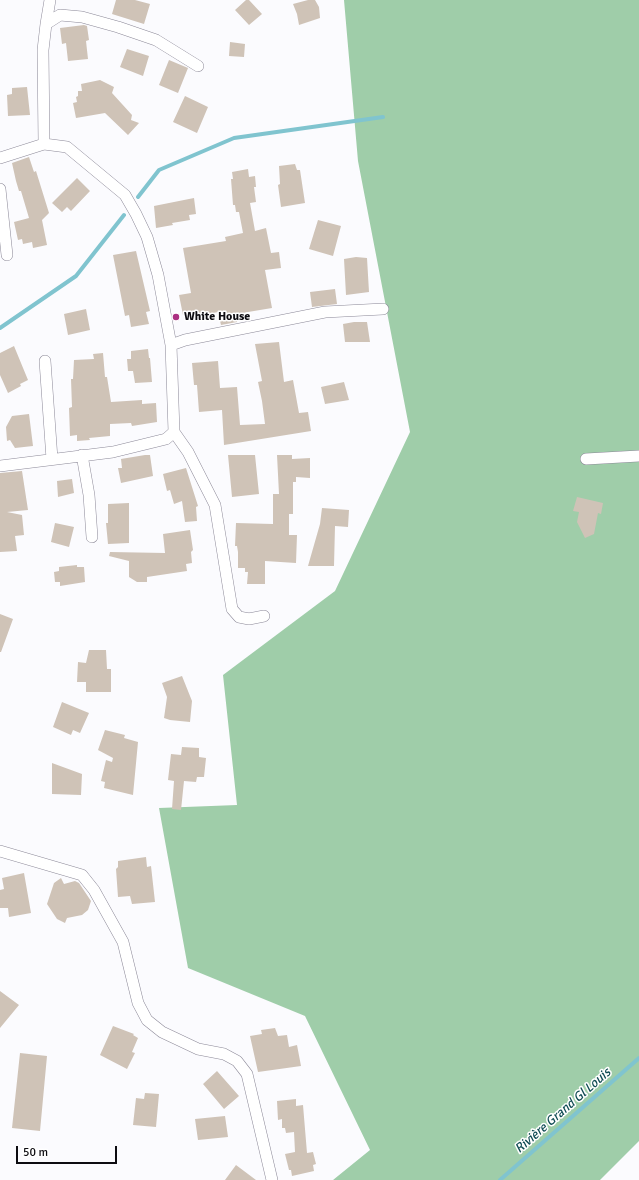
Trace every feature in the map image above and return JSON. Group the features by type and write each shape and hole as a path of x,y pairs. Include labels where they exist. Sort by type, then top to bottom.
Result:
{"street":[{"path":"44,144 43,50 50,0"},
{"path":"46,24 60,15 82,17 156,40 198,66"},
{"path":"0,158 44,144 67,147 125,195 136,214 147,237 158,275 171,346 174,432 188,452 215,505 232,609 239,617 249,619 264,616"},
{"path":"0,190 7,255"},
{"path":"171,346 185,340 325,312 383,309"},
{"path":"45,362 52,459"},
{"path":"0,466 113,452 166,439 174,432"},
{"path":"82,455 92,537"},
{"path":"586,459 639,456"},
{"path":"0,851 82,876 94,890 123,942 138,1003 147,1020 162,1032 198,1049 224,1054 237,1061 247,1074 272,1180"}],"green space":[{"path":"344,0 639,0 639,1141 600,1180 333,1180 370,1150 305,1016 188,968 159,808 237,805 223,675 335,591 410,432 358,161"}],"building":[{"path":"116,0 135,0 150,4 144,24 112,14"},
{"path":"246,0 249,0 262,14 249,25 235,10"},
{"path":"308,0 315,0 319,7 320,18 299,25 293,4"},
{"path":"84,25 87,26 89,40 86,41 88,59 68,61 66,43 62,44 60,28"},
{"path":"230,42 245,44 244,57 229,56"},
{"path":"127,49 149,56 143,76 120,67"},
{"path":"169,60 188,68 178,93 159,85"},
{"path":"100,80 114,87 112,93 132,115 131,120 139,123 128,135 105,113 76,118 73,103 77,102 76,97 78,96 78,91 82,91 81,84"},
{"path":"27,87 30,115 8,116 7,95 12,94 12,88"},
{"path":"185,96 208,107 197,133 173,122"},
{"path":"29,157 34,172 36,171 49,213 42,220 47,245 33,248 32,242 23,244 22,239 18,240 14,222 29,218 21,191 19,191 12,163"},
{"path":"295,164 297,170 300,170 305,203 281,207 278,185 280,184 279,166"},
{"path":"248,169 249,177 255,176 256,187 254,187 256,202 250,203 255,231 266,228 271,253 279,252 281,268 265,270 272,308 236,314 237,322 221,325 218,312 193,317 193,313 183,315 179,295 191,293 183,248 226,241 225,237 243,233 239,212 236,212 235,205 233,205 231,179 233,179 232,172"},
{"path":"77,178 90,191 71,211 67,207 62,212 52,203"},
{"path":"194,198 196,214 189,215 190,220 172,223 173,225 156,228 154,206"},
{"path":"318,220 341,226 333,256 309,249"},
{"path":"136,251 150,311 146,312 149,324 131,327 129,315 125,316 113,255"},
{"path":"356,257 367,258 369,292 346,295 344,259"},
{"path":"335,289 337,304 312,307 310,292"},
{"path":"86,309 90,330 68,335 64,314"},
{"path":"367,322 370,342 345,342 343,324"},
{"path":"279,342 284,382 293,380 299,413 308,412 311,431 224,445 222,410 199,412 197,385 194,385 192,363 218,361 220,388 237,387 240,425 265,424 258,382 262,381 255,344"},
{"path":"14,346 28,380 20,384 21,386 8,393 0,375 0,353"},
{"path":"148,349 152,382 135,383 133,371 128,371 127,359 131,359 131,351"},
{"path":"103,353 105,377 107,377 111,402 142,400 142,404 156,403 157,422 132,426 131,423 110,424 110,436 77,441 77,435 70,436 69,408 72,407 71,379 73,379 74,360 94,359 93,354"},
{"path":"344,382 349,400 325,404 321,387"},
{"path":"29,414 33,446 15,448 10,440 7,441 6,427 12,416"},
{"path":"150,455 153,476 121,483 118,468 122,468 121,459"},
{"path":"228,455 255,455 259,494 232,497"},
{"path":"277,455 292,455 292,459 310,458 310,478 296,477 296,482 293,482 293,514 289,514 289,535 297,535 296,563 265,561 265,584 247,584 248,572 245,572 245,568 238,568 238,552 237,546 235,546 236,523 273,524 273,494 279,494"},
{"path":"186,468 198,506 196,507 197,521 185,522 182,501 174,504 170,490 167,491 163,474"},
{"path":"22,471 28,510 7,512 22,515 24,535 15,536 17,551 0,552 0,473"},
{"path":"72,479 74,493 58,497 57,481"},
{"path":"577,497 603,503 601,514 598,513 594,534 585,538 577,522 579,512 573,511"},
{"path":"129,503 129,543 108,544 106,523 108,523 108,504"},
{"path":"322,508 349,510 348,527 335,526 334,566 308,566 320,524"},
{"path":"55,523 74,527 69,547 51,542"},
{"path":"190,530 193,550 191,552 192,563 186,564 187,571 147,577 147,582 137,582 129,577 129,561 109,556 110,552 165,553 163,534"},
{"path":"77,565 77,567 84,567 85,582 60,586 60,582 55,582 54,572 59,571 59,567"},
{"path":"0,614 13,619 1,652 0,652"},
{"path":"89,650 106,650 107,669 111,669 111,692 86,692 86,682 77,682 78,662 86,663"},
{"path":"182,676 192,701 190,722 164,718 167,697 162,683"},
{"path":"62,702 89,713 80,733 73,730 71,735 53,727"},
{"path":"105,730 125,735 124,738 138,742 133,795 104,788 105,782 101,781 106,760 112,762 113,758 98,750"},
{"path":"182,747 199,748 199,757 206,758 204,777 197,777 196,782 184,781 181,810 172,809 174,781 168,780 171,754 181,755"},
{"path":"52,763 82,774 81,795 52,794"},
{"path":"146,857 147,867 151,866 155,902 132,904 130,896 118,897 116,869 118,867 118,861"},
{"path":"24,873 31,913 9,917 8,908 0,908 0,890 4,889 2,878"},
{"path":"61,878 64,884 75,881 79,883 91,901 88,910 82,915 67,918 65,923 57,919 47,904 54,883"},
{"path":"0,991 19,1005 0,1028"},
{"path":"113,1026 134,1034 133,1035 138,1038 132,1052 135,1053 127,1069 100,1055"},
{"path":"275,1028 278,1036 287,1035 289,1047 297,1045 301,1066 258,1072 250,1036 262,1034 261,1030"},
{"path":"20,1053 47,1056 40,1131 12,1128"},
{"path":"217,1071 239,1096 224,1109 203,1084"},
{"path":"145,1093 159,1094 156,1127 133,1125 136,1098 144,1099"},
{"path":"296,1099 296,1106 303,1105 307,1153 313,1152 316,1164 313,1165 314,1171 292,1176 285,1154 295,1152 294,1132 286,1133 285,1128 282,1128 282,1119 278,1120 277,1101"},
{"path":"225,1116 228,1137 198,1140 195,1119"},
{"path":"236,1165 256,1180 225,1180"}],"waterway":[{"path":"138,197 159,170 234,138 383,117"},
{"path":"0,328 76,276 124,215"},
{"name":"Rivière Grand Gl Louis","path":"500,1180 639,1058"}],"place":[{"name":"White House","path":"176,317"}]}
